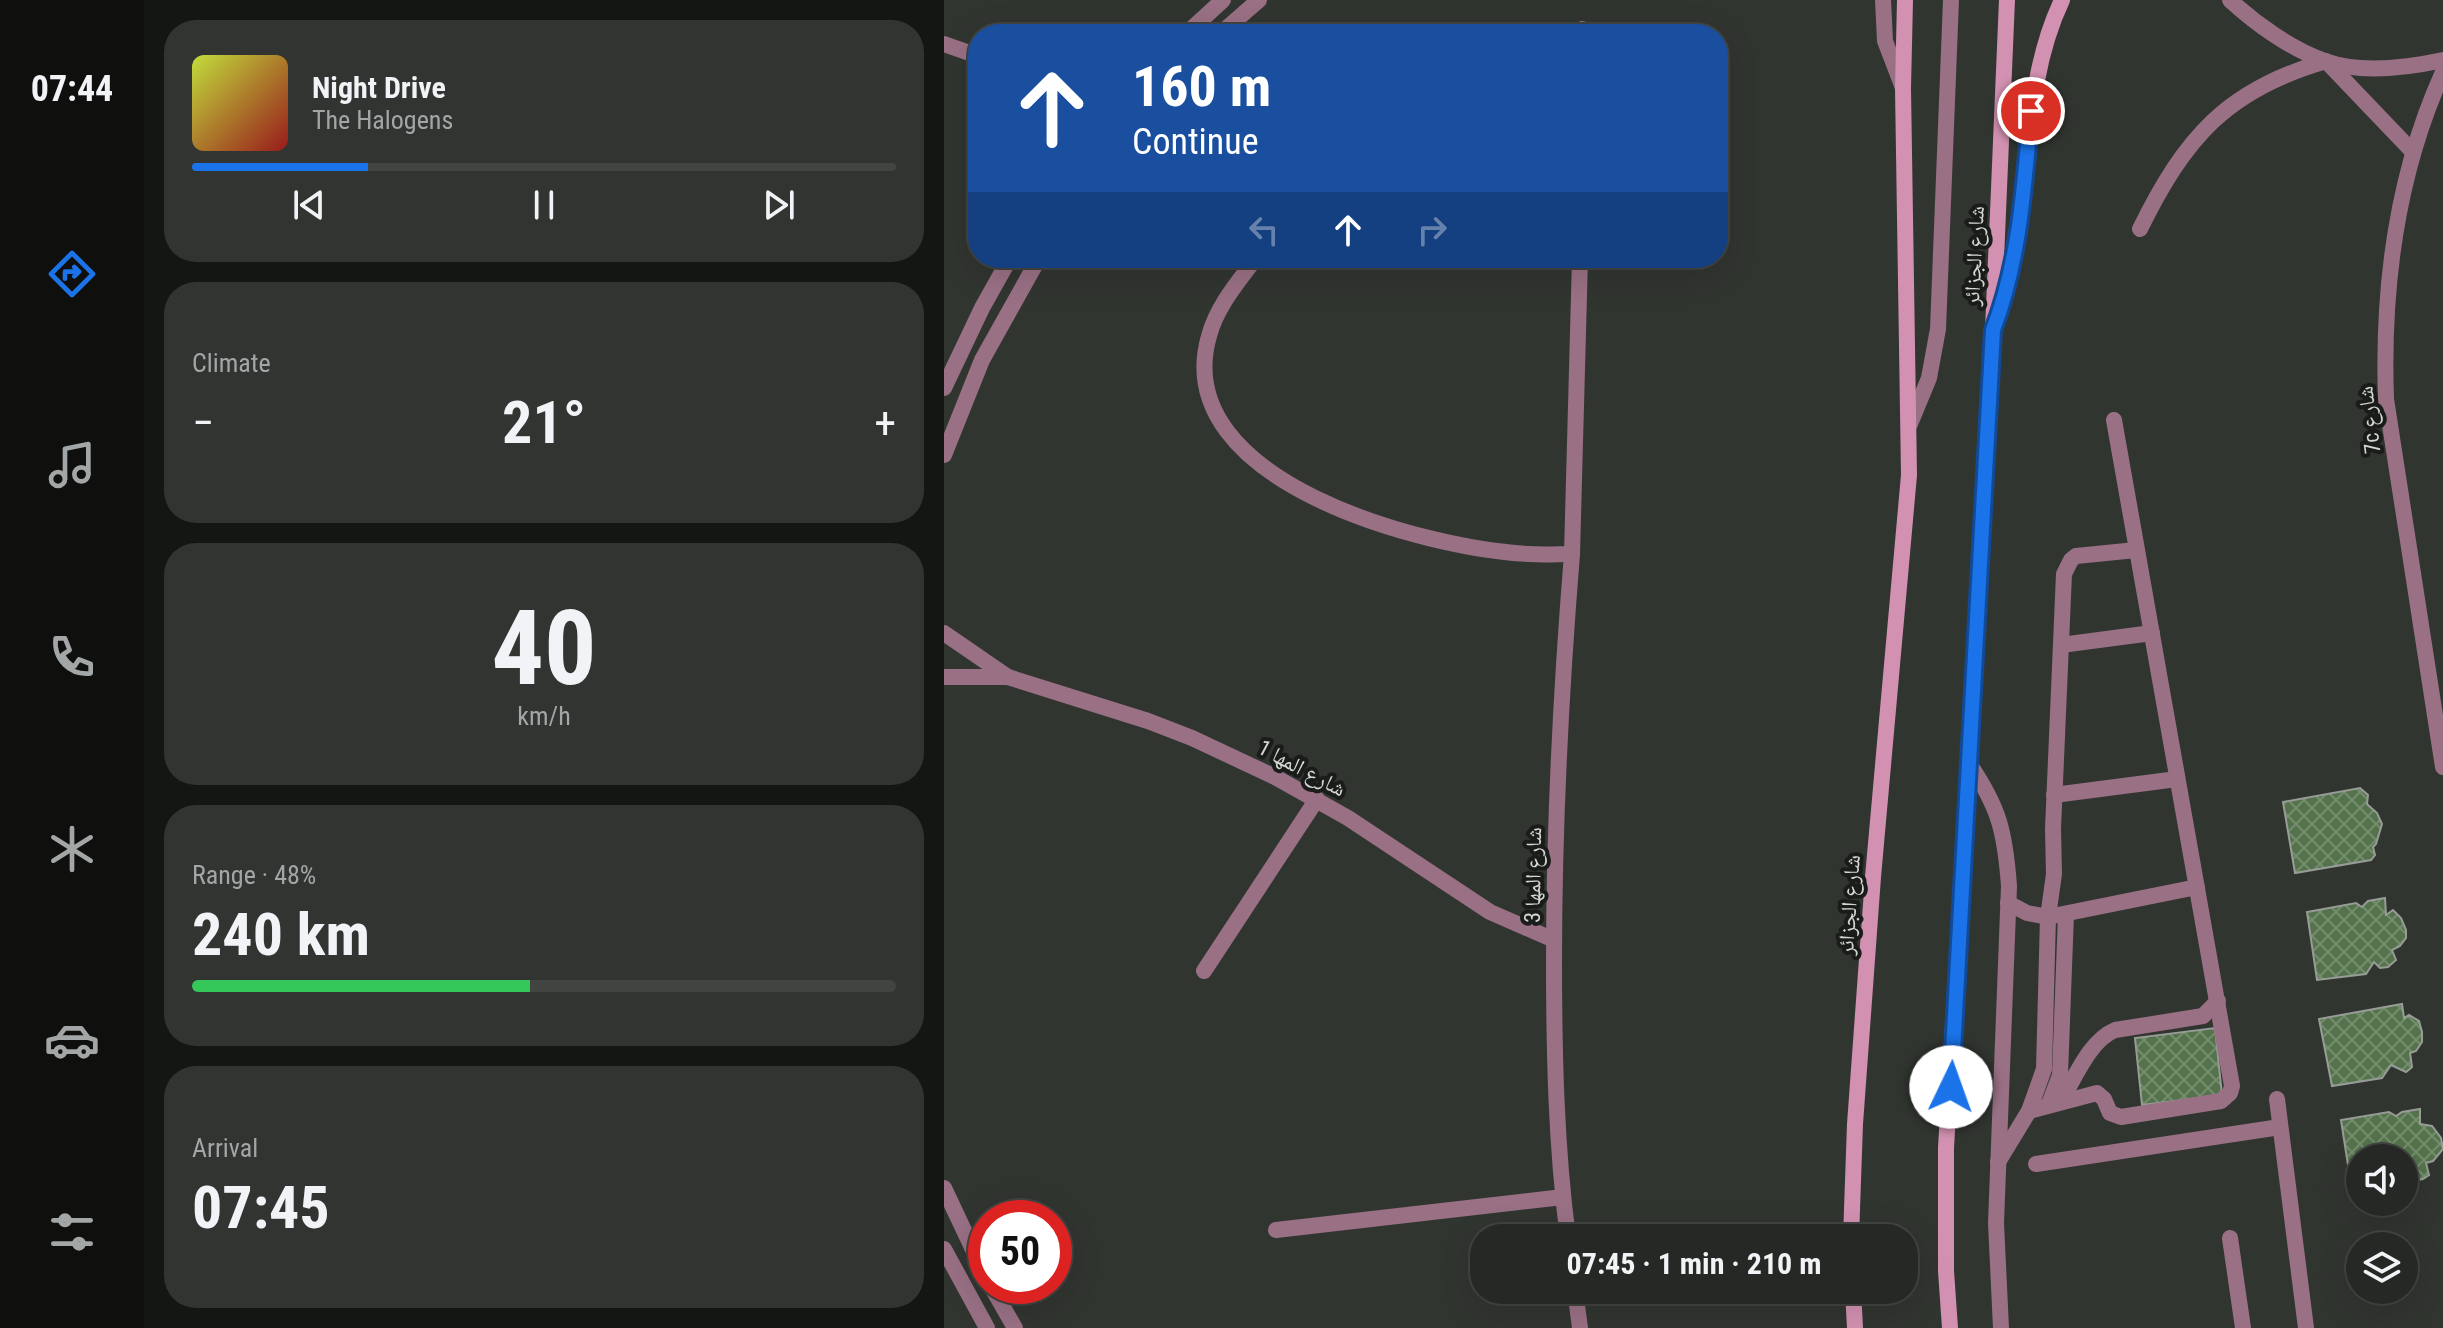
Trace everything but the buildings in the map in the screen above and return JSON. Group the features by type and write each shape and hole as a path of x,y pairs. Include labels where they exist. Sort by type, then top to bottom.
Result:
{"main road":[{"name":"شارع الجزائر","path":"1852,1224 1873,877 1906,526 1910,424 1903,88 1905,0"},
{"name":"شارع الجزائر","path":"1950,1328 1946,1148 1993,330 2007,0"},
{"path":"1993,330 2008,287 2018,242 2036,79 2044,46 2062,0"},
{"path":"1854,1304 1855,1328"}],"street":[{"path":"1197,24 1223,0"},
{"path":"1231,24 1259,0"},
{"path":"1883,0 1885,41 1903,88"},
{"path":"1910,424 1929,378 1938,329 1951,0"},
{"path":"2230,0 2265,27 2326,61 2413,152"},
{"path":"944,44 968,52"},
{"path":"2140,229 2167,177 2203,129 2224,110 2272,80 2326,61 2356,67 2387,68 2443,60"},
{"name":"7c شارع","path":"2443,72 2413,152 2392,242 2386,294 2386,399 2443,767"},
{"path":"944,388 975,321 1004,268"},
{"path":"944,455 982,360 1033,268"},
{"path":"1249,268 1218,314 1209,337 1205,361 1207,386 1214,410 1226,432 1243,450 1304,492 1371,522 1488,549 1528,554 1572,554"},
{"name":"شارع المها 3","path":"1566,1224 1556,1083 1554,940 1558,747 1572,554 1580,268"},
{"path":"2029,1111 2097,1093 2104,1099 2110,1113 2121,1117 2221,1101 2230,1093 2232,1086 2114,420"},
{"path":"1998,1162 2029,1111 2044,1069 2048,917 2054,887 2054,795 2063,583 2067,566 2076,556 2136,550"},
{"name":"شارع المها 1","path":"944,633 1008,677 1148,721 1262,770 1317,799 1490,912 1554,940"},
{"path":"2061,645 2152,633"},
{"name":"شارع المها 1","path":"944,677 1008,677"},
{"path":"1968,762 1990,796 2006,844 2008,903 1996,1223 2001,1328"},
{"path":"2054,795 2177,779"},
{"path":"1204,971 1317,799"},
{"path":"2008,903 2027,913 2048,917 2197,887"},
{"path":"2055,1103 2060,1075 2066,914"},
{"path":"2055,1103 2096,1043 2106,1034 2203,1016 2218,1001"},
{"path":"2277,1099 2306,1328"},
{"path":"2036,1164 2280,1127"},
{"path":"944,1188 968,1239"},
{"path":"1276,1230 1563,1197"},
{"path":"2230,1238 2243,1328"},
{"path":"944,1249 987,1328"},
{"path":"1001,1304 1015,1328"},
{"path":"1577,1304 1580,1328"}],"route":[{"path":"1951,1087 1993,330 2008,287 2018,242 2031,111"}]}
